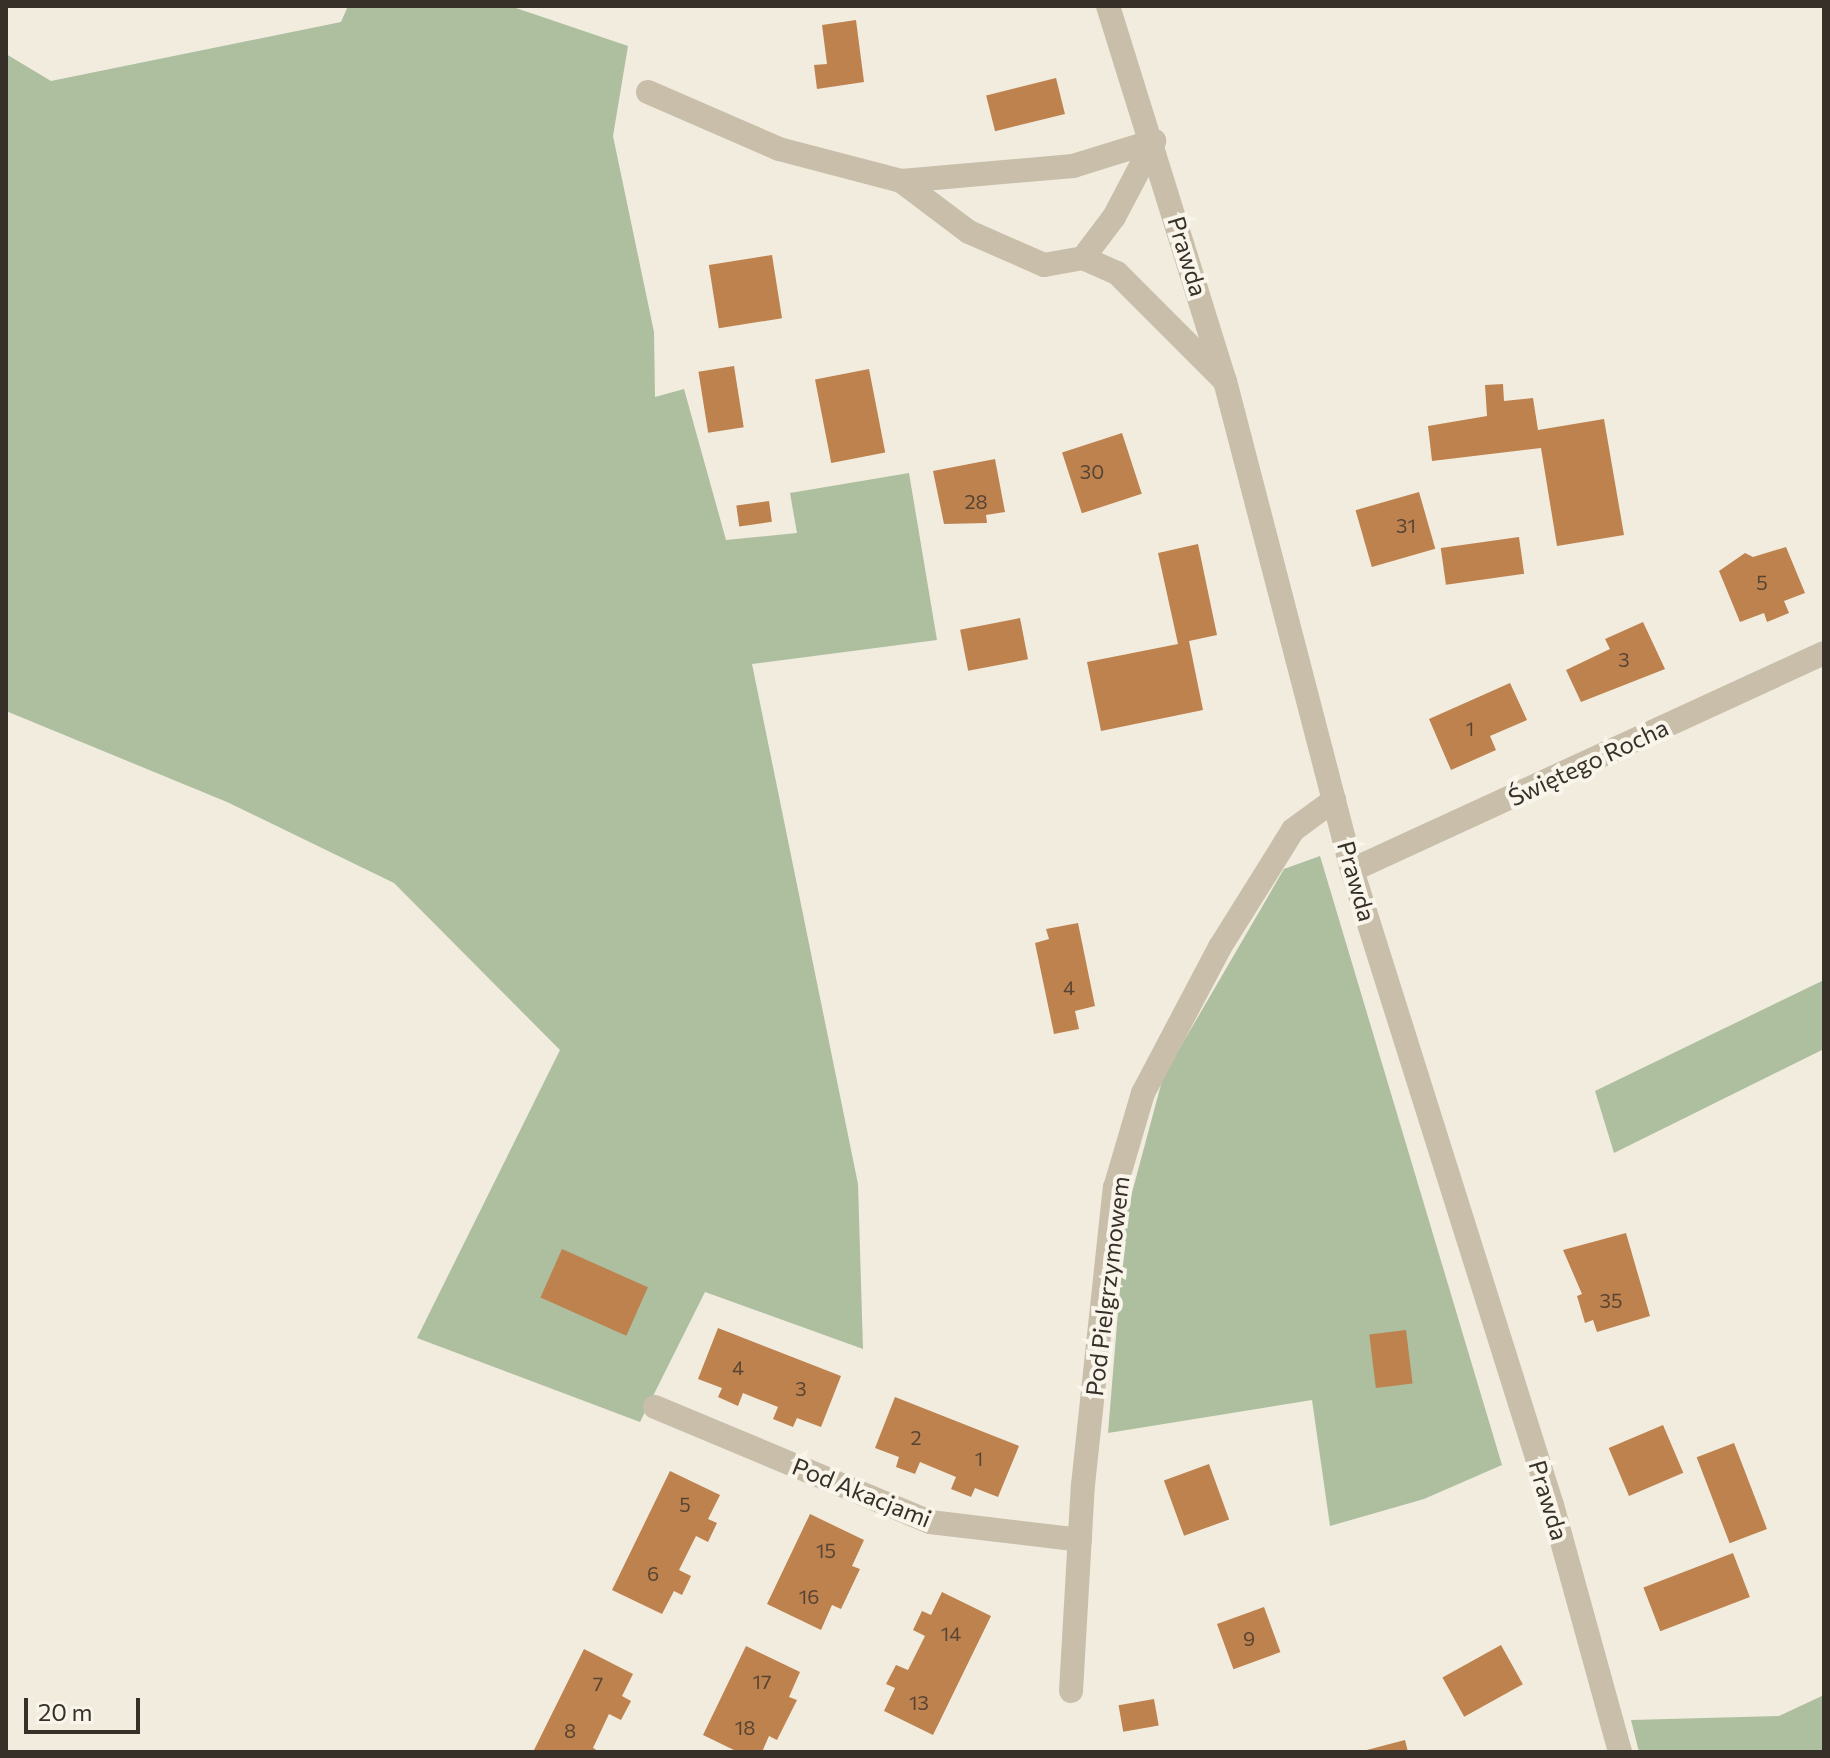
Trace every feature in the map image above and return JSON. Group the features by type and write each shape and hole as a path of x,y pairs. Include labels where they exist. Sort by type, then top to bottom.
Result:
{"street":[{"name":"Prawda","path":"1108,6 1154,141 1225,381 1352,870 1552,1505 1620,1752"},
{"path":"648,92 779,149 901,181 1073,166 1154,141"},
{"path":"1083,258 1114,217 1154,141"},
{"path":"901,181 969,232 1044,265 1083,258 1117,273 1225,381"},
{"name":"Świętego Rocha","path":"1352,870 1824,653"},
{"name":"Pod Pielgrzymowem","path":"1071,1691 1080,1540 1115,1188 1143,1093 1263,872 1293,830 1334,800"},
{"name":"Pod Akacjami","path":"655,1407 930,1522 1080,1540"}],"green space":[{"path":"348,6 510,6 628,46 613,136 654,332 655,397 684,389 726,540 797,533 790,493 909,473 937,640 752,664 858,1184 863,1349 705,1292 640,1422 417,1338 560,1050 394,883 227,802 6,711 6,54 51,81 341,22"},
{"path":"1320,856 1502,1465 1424,1499 1330,1526 1312,1400 1108,1433 1126,1215 1163,1077 1284,869"},
{"path":"1824,980 1824,1049 1614,1153 1595,1091"},
{"path":"1824,1695 1824,1752 1639,1752 1631,1720 1779,1716"}],"building":[{"path":"856,20 864,82 817,89 814,65 827,64 822,25"},
{"path":"1056,78 1065,114 995,131 986,95"},
{"path":"772,255 782,318 719,328 709,265"},
{"path":"734,366 744,427 708,433 698,372"},
{"path":"869,369 885,452 831,463 815,379"},
{"path":"1503,384 1504,401 1533,398 1538,430 1604,419 1624,535 1557,546 1541,448 1432,461 1428,426 1487,416 1485,385"},
{"path":"1122,433 1142,494 1082,513 1062,452"},
{"path":"995,459 1005,512 986,515 987,523 944,524 933,471"},
{"path":"1419,492 1435,549 1372,567 1356,510"},
{"path":"769,501 772,522 739,526 736,506"},
{"path":"1519,537 1524,574 1446,585 1441,548"},
{"path":"1198,544 1217,635 1189,641 1203,710 1101,731 1087,662 1178,644 1158,553"},
{"path":"1786,547 1805,593 1784,601 1789,613 1767,622 1764,613 1740,622 1719,571 1745,553 1753,557"},
{"path":"1020,618 1028,659 968,671 960,630"},
{"path":"1643,622 1665,669 1581,702 1566,670 1610,649 1605,639"},
{"path":"1510,683 1527,720 1490,736 1496,750 1451,770 1429,719"},
{"path":"1078,923 1095,1006 1075,1011 1079,1029 1054,1034 1035,943 1049,939 1046,929"},
{"path":"1626,1233 1650,1316 1597,1332 1593,1320 1585,1323 1577,1296 1582,1294 1563,1250"},
{"path":"562,1249 648,1287 626,1336 540,1297"},
{"path":"718,1328 841,1376 821,1427 797,1418 793,1427 773,1419 778,1407 743,1393 738,1406 718,1397 722,1388 698,1379"},
{"path":"1406,1330 1413,1384 1376,1388 1369,1335"},
{"path":"895,1397 1019,1446 998,1497 975,1488 971,1497 951,1489 956,1477 920,1462 915,1474 896,1467 899,1457 875,1448"},
{"path":"1663,1425 1683,1473 1629,1496 1609,1448"},
{"path":"1734,1443 1767,1529 1730,1543 1697,1457"},
{"path":"1209,1464 1229,1519 1184,1536 1164,1480"},
{"path":"670,1471 720,1495 708,1519 717,1523 708,1542 696,1536 679,1570 691,1576 682,1595 674,1591 662,1614 612,1590"},
{"path":"810,1514 864,1540 852,1566 860,1569 841,1609 832,1605 821,1630 767,1604"},
{"path":"1733,1553 1750,1597 1660,1631 1643,1587"},
{"path":"942,1592 991,1616 933,1735 884,1711 895,1688 886,1684 896,1665 908,1670 925,1636 913,1630 922,1611 931,1615"},
{"path":"1264,1607 1280,1652 1233,1669 1217,1624"},
{"path":"1501,1645 1523,1684 1464,1717 1442,1677"},
{"path":"746,1646 800,1672 789,1697 797,1700 777,1740 769,1736 762,1752 738,1752 703,1735"},
{"path":"584,1649 633,1674 622,1696 631,1701 621,1720 609,1714 593,1748 600,1752 533,1752"},
{"path":"1154,1699 1159,1726 1123,1732 1119,1705"},
{"path":"1405,1740 1408,1752 1363,1751"}]}
